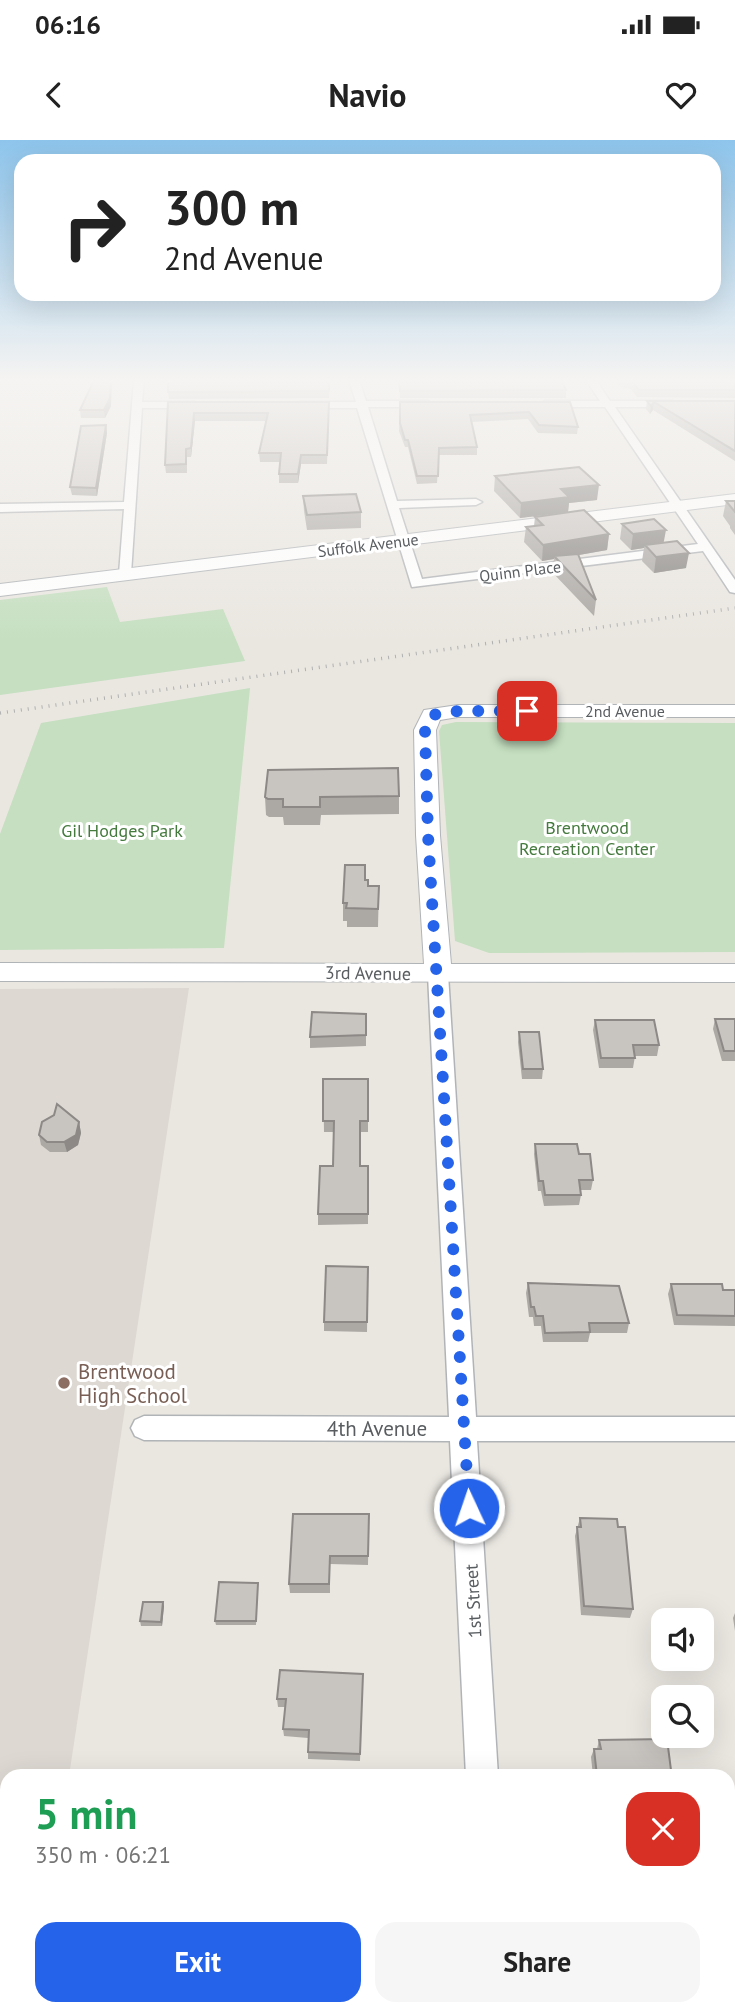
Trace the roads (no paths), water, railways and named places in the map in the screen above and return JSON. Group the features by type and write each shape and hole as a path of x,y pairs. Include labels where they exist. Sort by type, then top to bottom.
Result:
{"street":[{"path":"125,574 131,468"},
{"path":"380,468 403,541"},
{"path":"651,468 735,589"},
{"name":"Suffolk Avenue","path":"0,590 735,499"},
{"path":"392,505 476,502"},
{"path":"0,508 128,505"},
{"name":"Quinn Place","path":"403,541 417,584 705,547"},
{"name":"2nd Avenue","path":"432,715 458,711 735,712"},
{"name":"1st Street","path":"432,715 425,730 428,835 465,1428 482,1769"},
{"name":"3rd Avenue","path":"0,972 735,973"},
{"name":"4th Avenue","path":"144,1428 735,1429"}],"railway":[{"path":"0,713 735,608"}],"place":[{"name":"Brentwood High School","path":"64,1383"}],"park label":[{"name":"Gil Hodges Park","path":"122,830"},
{"name":"Brentwood Recreation Center","path":"587,837"}]}
